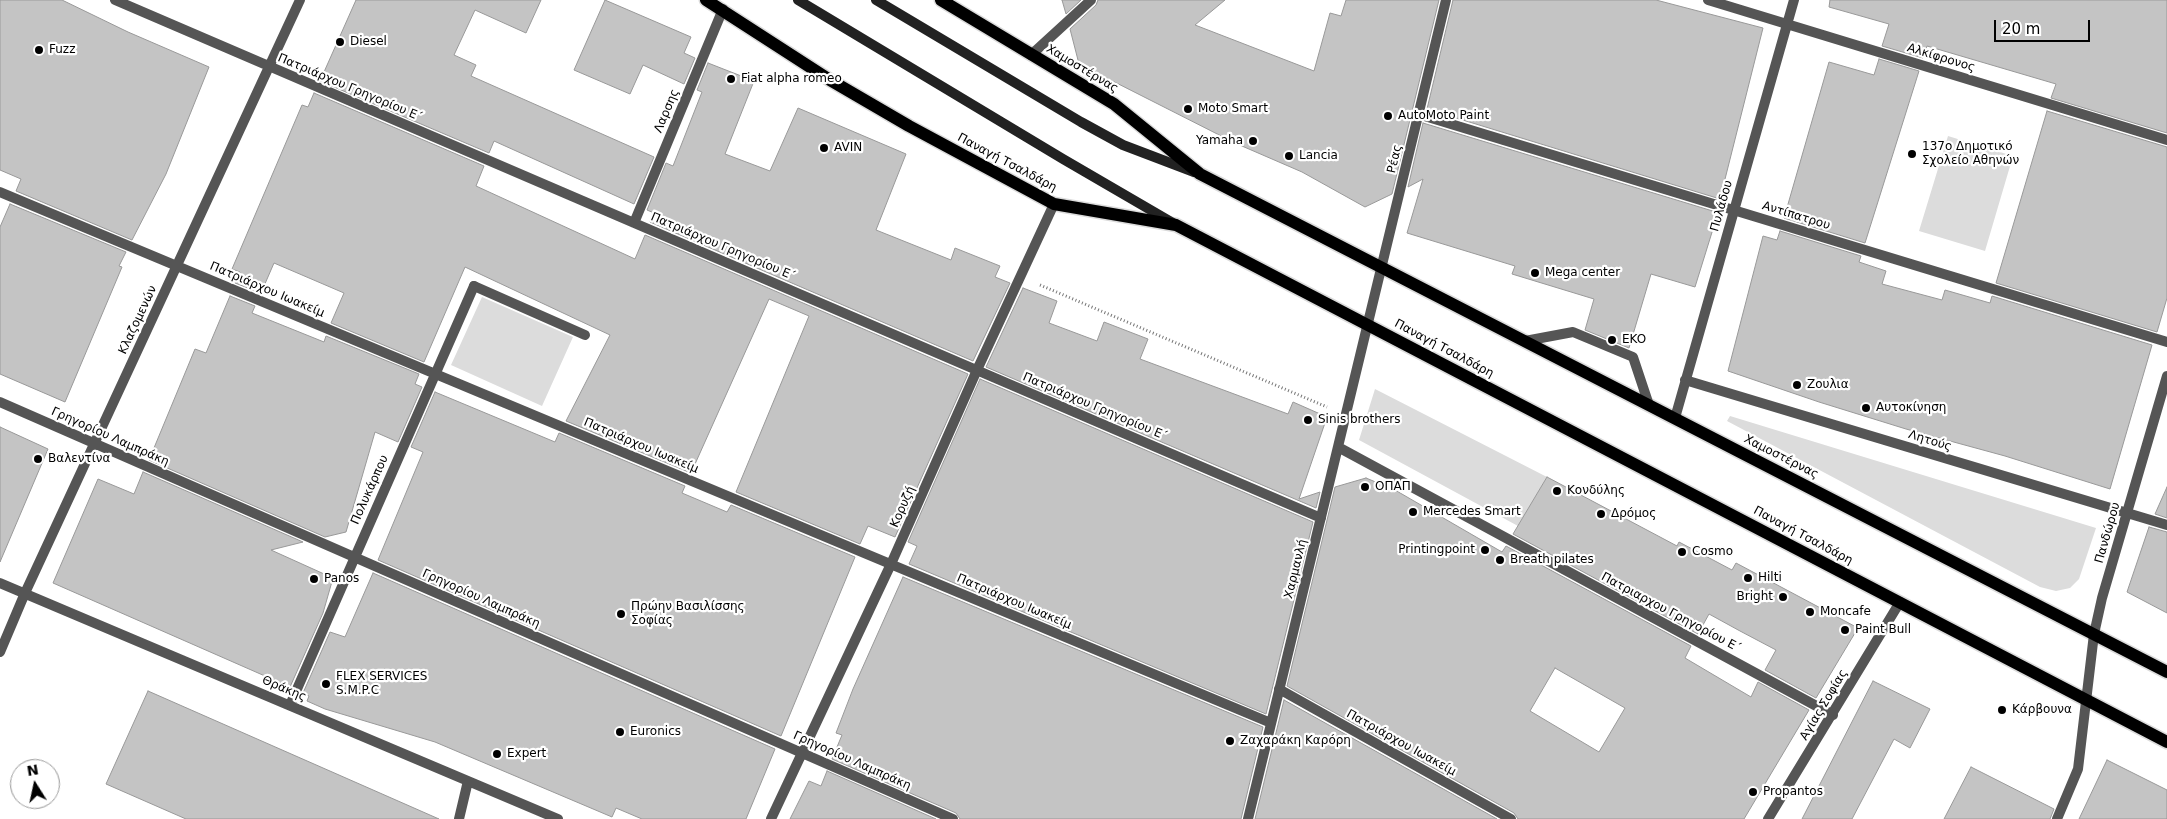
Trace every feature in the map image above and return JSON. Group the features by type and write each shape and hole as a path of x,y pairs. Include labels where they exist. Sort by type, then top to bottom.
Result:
{"main road":[{"name":"Παναγή Τσαλδάρη","path":"706,0 724,9 830,80 909,126 1054,204 1176,225 2167,742"},
{"path":"798,0 1176,225"},
{"path":"876,0 1123,145 1200,174"},
{"name":"Χαμοστέρνας","path":"941,0 1114,104 1200,174 2167,672"}],"street":[{"name":"Πατριάρχου Γρηγορίου Ε΄","path":"115,0 1321,518"},
{"name":"Κλαζομενών","path":"0,652 25,593 300,0"},
{"path":"1031,55 1091,0"},
{"name":"Ρέας","path":"1367,324 1446,0"},
{"name":"Αλκίφρονος","path":"1708,0 2167,140"},
{"name":"Πυλάδου","path":"1675,418 1794,0"},
{"name":"Λαρσης","path":"634,222 724,9"},
{"name":"Αντίπατρου","path":"1418,114 2167,342"},
{"name":"Πατριάρχου Ιωακείμ","path":"0,192 1271,723"},
{"name":"Κορυζή","path":"771,819 891,564 977,370 1054,204"},
{"name":"Πολυκάρπου","path":"290,705 474,286 585,335"},
{"name":"Χαρμανλή","path":"1248,819 1367,324"},
{"path":"1525,341 1573,332 1633,357 1649,405"},
{"name":"Πανδώρου","path":"2057,819 2078,769 2094,634 2102,598 2167,376"},
{"name":"Λητούς","path":"1686,380 2167,525"},
{"name":"Γρηγορίου Λαμπράκη","path":"0,402 953,819"},
{"name":"Πατριαρχου Γρηγορίου Ε΄","path":"1338,447 1833,715"},
{"name":"Θράκης","path":"0,583 558,819"},
{"name":"Αγίας Σοφίας","path":"1768,819 1900,602"},
{"name":"Πατριάρχου Ιωακείμ","path":"1279,689 1511,819"},
{"path":"460,819 468,781"}],"path":[{"path":"1020,276 1346,415"}],"shaded area":[{"path":"1948,136 2013,156 1985,251 1919,231"},
{"path":"482,297 573,337 542,406 451,365"},
{"path":"1375,389 1547,477 1518,526 1359,440"},
{"path":"1730,416 2096,528 2079,579 2070,588 2056,591 2040,587 1727,421"}],"building":[{"path":"0,0 62,0 128,32 209,67 166,174 132,240 16,191 21,179 0,170"},
{"path":"356,0 541,0 526,33 475,10 454,55 476,65 471,76 654,157 634,204 494,141 489,153 320,81"},
{"path":"605,0 691,37 684,53 695,58 684,84 643,65 630,94 574,70"},
{"path":"1062,0 1081,0 1066,14"},
{"path":"1098,0 1225,0 1195,25 1314,71 1330,13 1341,16 1346,0 1439,0 1392,194 1365,207 1302,172 1235,143 1079,64 1070,29 1096,5"},
{"path":"1453,0 1656,0 1763,28 1720,199 1427,109"},
{"path":"1830,0 2167,0 2167,133 2051,98 2056,84 1927,46 1923,58 1882,46 1889,24 1829,7"},
{"path":"1879,59 1919,71 1865,243 1784,218 1829,62 1874,75"},
{"path":"708,63 754,81 725,154 770,171 798,108 906,154 876,230 951,260 955,248 1000,266 995,277 1010,283 973,361 650,222 654,213 647,210 666,163 673,166 702,92 697,90"},
{"path":"314,93 484,166 476,186 635,259 645,235 968,374 895,537 868,526 860,544 736,492 809,316 769,299 691,473 566,421 610,335 465,267 424,362 331,323 344,293 274,263 261,293 235,283 240,272 232,269 302,105 308,107"},
{"path":"2047,111 2167,147 2167,298 2157,332 1996,283"},
{"path":"1423,123 1716,212 1713,229 1695,287 1651,274 1629,348 1585,330 1594,299 1512,274 1515,266 1407,233 1423,179 1408,187"},
{"path":"10,204 126,252 119,266 122,267 65,402 0,374 0,227"},
{"path":"1780,231 1861,256 1859,262 1886,271 1882,284 1942,300 1945,290 1990,303 1992,296 2152,345 2110,489 2005,456 1906,429 1728,371 1763,236 1777,240"},
{"path":"1023,288 1057,301 1049,323 1097,341 1104,322 1148,339 1140,359 1288,414 1293,402 1327,417 1299,499 1320,492 1316,508 986,367"},
{"path":"230,296 255,306 252,313 324,342 326,336 419,374 415,384 422,387 398,442 375,432 346,532 325,537 149,460 195,349 206,353"},
{"path":"980,379 1313,522 1266,714 909,564 917,546 908,542"},
{"path":"435,392 555,442 559,433 685,486 682,493 727,512 731,505 855,557 781,736 378,560 423,452 411,447"},
{"path":"0,427 48,449 0,562"},
{"path":"143,472 303,542 271,550 333,578 323,613 290,687 53,583 98,479 134,494"},
{"path":"1547,477 1677,546 1679,542 1732,570 1736,563 1858,628 1816,698 1765,670 1776,650 1709,614 1698,634 1513,534"},
{"path":"1366,478 1395,490 1502,552 1506,546 1691,646 1685,658 1751,697 1758,682 1809,710 1744,819 1518,819 1514,813 1287,686 1335,487","holes":["1555,668 1625,708 1599,752 1530,711"]},
{"path":"2167,487 2167,518 2155,514"},
{"path":"2149,527 2167,532 2167,613 2127,592"},
{"path":"373,573 775,749 746,819 642,819 616,808 612,817 435,742 325,709 307,701 309,696 303,693 330,632 345,637"},
{"path":"903,577 1263,727 1241,819 960,819 956,813 832,759 842,735 836,733 853,689"},
{"path":"1873,681 1930,709 1910,748 1894,739 1852,819 1802,819"},
{"path":"148,691 439,819 186,819 106,784"},
{"path":"1284,700 1497,819 1255,819"},
{"path":"2107,760 2167,790 2167,819 2079,819"},
{"path":"1971,767 2054,809 2050,819 1944,819"},
{"path":"827,771 936,819 790,819 809,781 821,786"}],"place":[{"name":"Diesel","path":"340,42"},
{"name":"Fuzz","path":"39,50"},
{"name":"Fiat alpha romeo","path":"731,79"},
{"name":"Moto Smart","path":"1188,109"},
{"name":"AutoMoto Paint","path":"1388,116"},
{"name":"Yamaha","path":"1253,141"},
{"name":"AVIN","path":"824,148"},
{"name":"137ο Δημοτικό Σχολείο Αθηνών","path":"1912,154"},
{"name":"Lancia","path":"1289,156"},
{"name":"Mega center","path":"1535,273"},
{"name":"EKO","path":"1612,340"},
{"name":"Ζουλια","path":"1797,385"},
{"name":"Αυτοκίνηση","path":"1866,408"},
{"name":"Sinis brothers","path":"1308,420"},
{"name":"Βαλεντίνα","path":"38,459"},
{"name":"ΟΠΑΠ","path":"1365,487"},
{"name":"Κονδύλης","path":"1557,491"},
{"name":"Mercedes Smart","path":"1413,512"},
{"name":"Δρόμος","path":"1601,514"},
{"name":"Printingpoint","path":"1485,550"},
{"name":"Cosmo","path":"1682,552"},
{"name":"Breath pilates","path":"1500,560"},
{"name":"Hilti","path":"1748,578"},
{"name":"Panos","path":"314,579"},
{"name":"Bright","path":"1783,597"},
{"name":"Moncafe","path":"1810,612"},
{"name":"Πρώην Βασιλίσσης Σοφίας","path":"621,614"},
{"name":"Paint Bull","path":"1845,630"},
{"name":"FLEX SERVICES S.M.P.C","path":"326,684"},
{"name":"Κάρβουνα","path":"2002,710"},
{"name":"Euronics","path":"620,732"},
{"name":"Ζαχαράκη Καρόρη","path":"1230,741"},
{"name":"Expert","path":"497,754"},
{"name":"Propantos","path":"1753,792"}]}
